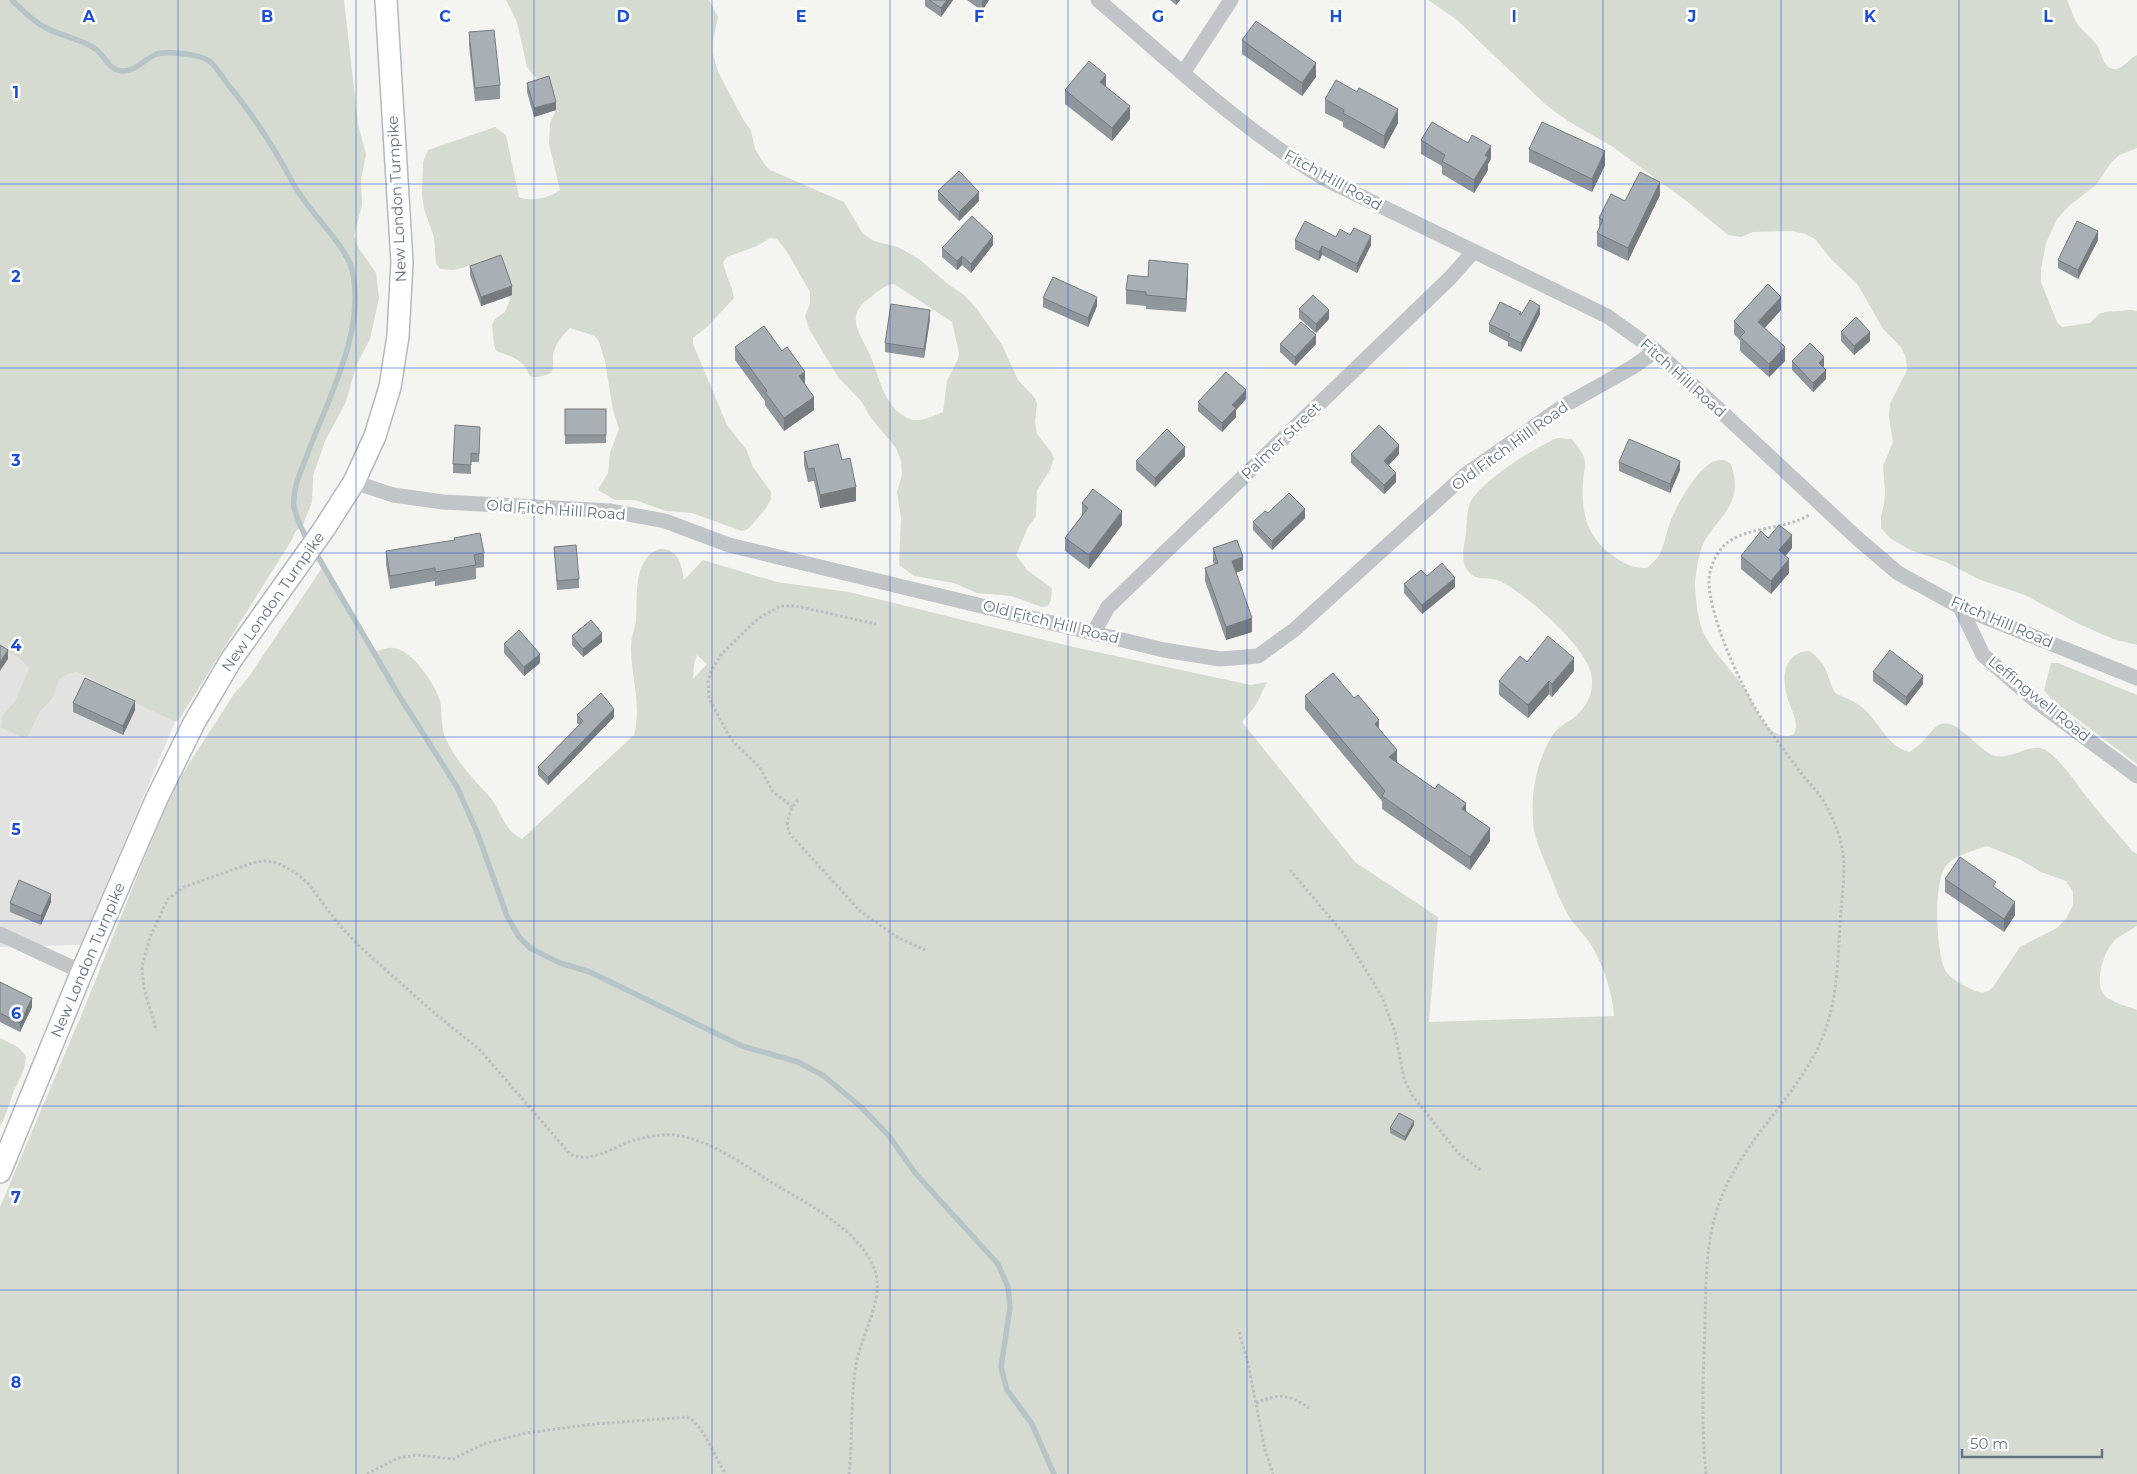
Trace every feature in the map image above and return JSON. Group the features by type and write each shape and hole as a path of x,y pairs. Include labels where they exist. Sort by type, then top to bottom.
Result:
{"main road":[{"name":"New London Turnpike","path":"0,1172 82,972 157,798 194,723 231,660 324,529 354,482 375,436 390,387 398,336 402,262 386,0"}],"street":[{"name":"Fitch Hill Road","path":"1098,0 1289,158 1325,179 1607,316 1656,351 1822,506 1898,573 1960,607 2137,678"},
{"path":"1183,72 1231,0"},
{"name":"Palmer Street","path":"1094,632 1108,607 1450,278 1473,252"},
{"name":"Old Fitch Hill Road","path":"354,482 394,496 443,502 611,511 665,521 729,545 1164,650 1220,659 1258,656 1294,630 1465,475 1565,405 1631,368 1656,351"},
{"name":"Leffingwell Road","path":"1960,607 1983,655 2037,702 2137,776"},
{"path":"0,934 82,972"}],"path":[{"path":"1706,1474 1702,1398 1706,1277 1710,1235 1722,1196 1729,1181 1741,1161 1806,1071 1822,1042 1834,1002 1844,863 1839,835 1825,803 1761,717 1737,675 1711,601 1708,580 1717,554 1725,544 1734,538 1791,524 1822,506"},
{"path":"793,807 773,792 759,766 736,746 728,734 709,698 708,682 711,671 718,658 747,630 766,613 780,606 796,606 876,624"},
{"path":"798,800 793,807 788,821 790,834 852,904 897,937 925,950"},
{"path":"156,1028 144,989 142,966 150,936 168,899 175,892 188,885 252,863 270,862 293,871 307,882 336,921 357,944 432,1011 480,1050 570,1154 587,1157 647,1137 676,1136 710,1146 811,1206 843,1229 854,1240 871,1263 877,1283 876,1299 859,1351 855,1370 849,1474"},
{"path":"1290,870 1344,934 1382,997 1395,1032 1404,1080 1412,1095 1458,1152 1481,1170"},
{"path":"1239,1332 1267,1457 1273,1474"},
{"path":"1256,1403 1270,1397 1283,1396 1293,1398 1309,1408"},
{"path":"367,1474 387,1462 407,1456 429,1455 450,1459 476,1446 499,1439 559,1428 687,1417 699,1426 714,1457 726,1474"}],"shaded area":[{"path":"0,0 344,0 358,124 366,155 361,179 362,205 354,236 358,247 376,273 379,298 370,339 356,366 346,402 325,441 313,476 312,502 303,525 295,532 180,718 175,722 114,693 93,679 76,672 59,680 53,698 40,712 29,735 23,738 1,728 2,716 15,701 29,668 20,659 0,647"},
{"path":"506,0 709,0 718,17 713,41 713,54 718,72 744,121 751,130 755,149 765,165 770,170 844,202 863,234 874,241 898,247 919,259 949,285 964,295 977,309 1002,345 1018,380 1035,398 1037,404 1035,422 1037,434 1054,458 1050,470 1037,491 1036,516 1028,527 1016,555 1027,570 1052,588 1051,600 1048,606 1042,607 1011,596 977,593 954,583 914,576 899,565 901,518 897,492 902,474 901,461 896,448 871,418 861,401 838,377 809,329 805,316 810,304 810,292 786,250 777,239 770,238 757,246 727,257 723,262 734,298 708,326 693,338 693,344 727,425 746,449 753,467 771,492 771,499 765,510 748,529 742,531 692,513 666,511 635,500 615,500 598,490 608,473 610,453 619,429 613,410 605,361 599,342 595,336 570,328 555,349 551,373 536,377 532,377 517,359 496,351 492,325 495,319 505,312 510,300 504,281 480,263 454,270 440,269 436,263 434,237 424,209 422,195 423,162 428,150 495,127 506,135 519,197 529,199 540,198 560,190 549,144 550,123 555,112 554,98 552,92 527,67 517,22","holes":["894,284 952,322 959,353 947,381 943,412 922,420 910,419 895,409 881,386 857,327 857,312 876,293"]},
{"path":"1428,0 2067,0 2078,25 2097,45 2105,64 2111,68 2118,69 2137,55 2137,148 2119,155 2110,164 2096,185 2070,205 2057,219 2046,243 2041,269 2041,282 2057,322 2062,327 2090,323 2099,314 2105,312 2137,311 2137,645 2113,639 2079,624 2025,595 1978,579 1946,562 1910,550 1890,538 1881,528 1885,491 1883,466 1893,442 1889,417 1890,404 1907,370 1906,358 1901,347 1883,329 1858,285 1831,259 1815,239 1805,234 1793,231 1753,232 1741,237 1728,235 1689,203 1613,147 1568,121 1546,105 1456,19"},
{"path":"1557,438 1572,439 1578,447 1585,462 1583,503 1584,513 1591,531 1603,548 1620,561 1638,568 1647,568 1658,557 1674,512 1695,478 1713,462 1722,460 1731,464 1735,489 1733,499 1704,542 1699,558 1695,587 1698,612 1705,636 1738,680 1761,719 1771,730 1782,736 1794,734 1796,724 1785,688 1785,673 1790,660 1801,652 1809,651 1823,665 1835,693 1863,708 1889,739 1901,749 1909,752 1918,746 1933,729 1944,723 1959,729 1981,748 1995,756 2007,756 2034,748 2046,751 2060,763 2132,851 2137,854 2137,926 2119,937 2110,946 2101,968 2100,984 2105,996 2137,1010 2137,1474 0,1474 0,1207 83,1011 172,790 234,694 248,678 324,565 375,652 389,648 401,650 422,669 440,701 444,735 450,747 465,770 490,797 507,826 522,839 634,735 637,702 631,647 636,621 638,580 644,561 650,554 659,549 666,549 675,554 680,563 684,580 703,560 777,582 849,592 1069,646 1251,685 1267,682 1256,705 1242,722 1355,862 1438,917 1429,1022 1614,1016 1610,990 1601,964 1590,944 1564,908 1540,850 1533,825 1534,787 1542,756 1554,733 1578,714 1587,702 1592,689 1589,667 1583,656 1563,631 1537,607 1500,581 1472,575 1466,569 1464,561 1463,552 1467,514 1474,497 1482,487 1507,467","holes":["697,655 707,664 693,679 694,664","1987,846 2019,859 2041,872 2066,881 2073,892 2073,905 2066,919 2057,928 2020,947 1993,987 1987,991 1978,992 1959,983 1945,970 1940,948 1937,917 1939,886 1946,866 1960,856"]},
{"path":"0,647 20,659 29,668 15,701 2,716 1,728 23,738 29,735 40,712 53,698 59,680 76,672 93,679 114,693 175,722 81,945 0,947"},
{"path":"2051,663 2058,663 2137,695 2137,764 2052,700 2044,690"},
{"path":"0,1038 18,1047 26,1056 23,1071 0,1126"}],"building":[{"path":"929,0 947,0 941,8"},
{"path":"1256,21 1316,63 1302,83 1242,40"},
{"path":"494,30 500,85 475,88 469,32"},
{"path":"1089,61 1106,75 1100,82 1130,106 1112,128 1065,90"},
{"path":"549,76 556,102 534,108 527,83"},
{"path":"1336,80 1357,92 1359,88 1398,109 1384,136 1343,113 1344,110 1325,99"},
{"path":"1432,122 1468,143 1472,135 1491,146 1485,155 1488,157 1474,180 1442,161 1445,155 1421,140"},
{"path":"1542,122 1605,151 1592,179 1529,149"},
{"path":"959,171 979,192 959,212 938,191"},
{"path":"1640,172 1660,182 1628,248 1597,233 1603,220 1599,218 1611,194 1625,201"},
{"path":"972,216 993,236 971,264 962,256 957,261 942,248"},
{"path":"1305,221 1336,237 1340,229 1350,235 1354,228 1371,236 1357,264 1322,246 1319,252 1295,240"},
{"path":"2077,221 2098,231 2078,270 2058,260"},
{"path":"501,255 512,286 481,297 470,266"},
{"path":"1149,260 1188,264 1186,299 1146,295 1146,292 1126,290 1128,275 1148,277"},
{"path":"1053,277 1097,297 1088,318 1043,298"},
{"path":"1768,284 1781,297 1758,322 1785,347 1769,364 1740,337 1745,332 1734,321"},
{"path":"1313,295 1329,310 1316,324 1299,309"},
{"path":"1530,300 1540,306 1521,343 1508,337 1510,334 1489,324 1500,302 1521,312 1519,314 1521,315"},
{"path":"891,304 930,310 924,349 885,343"},
{"path":"1856,317 1870,332 1854,346 1841,332"},
{"path":"1301,322 1316,335 1295,357 1280,344"},
{"path":"764,326 782,351 787,347 805,372 799,376 814,397 784,418 735,347"},
{"path":"1810,343 1824,357 1819,363 1826,370 1813,383 1792,361"},
{"path":"1226,372 1246,390 1232,405 1236,408 1222,423 1198,402"},
{"path":"565,409 606,409 606,435 565,435"},
{"path":"455,425 480,427 479,454 471,453 471,465 453,464"},
{"path":"1379,425 1399,445 1384,461 1396,473 1384,485 1351,454"},
{"path":"1167,429 1185,447 1155,478 1136,461"},
{"path":"1629,439 1680,461 1670,484 1619,462"},
{"path":"838,444 842,460 850,458 856,487 820,495 814,468 808,469 804,452"},
{"path":"1093,489 1122,511 1089,555 1065,538 1088,508 1082,503"},
{"path":"1289,493 1305,509 1272,541 1253,522 1265,511 1268,513"},
{"path":"1779,525 1792,535 1779,550 1789,559 1771,581 1741,556 1761,531 1768,538"},
{"path":"480,533 484,553 474,555 476,565 435,572 435,568 390,576 386,551 455,540 454,538"},
{"path":"1237,540 1243,557 1232,561 1252,618 1226,627 1205,568 1218,563 1213,548"},
{"path":"576,545 579,579 557,581 554,547"},
{"path":"1442,563 1455,578 1422,605 1404,584 1421,570 1427,576"},
{"path":"591,620 602,633 583,649 572,636"},
{"path":"519,630 540,654 524,667 504,644"},
{"path":"1548,636 1574,658 1552,684 1549,681 1528,705 1499,681 1520,656 1527,662"},
{"path":"0,645 8,650 0,662"},
{"path":"1890,650 1923,676 1906,697 1873,672"},
{"path":"1333,673 1354,698 1358,695 1379,720 1375,724 1397,750 1389,757 1435,789 1438,784 1466,803 1462,809 1490,828 1470,857 1382,796 1385,791 1305,696"},
{"path":"85,678 135,701 123,726 73,703"},
{"path":"601,693 614,709 548,777 538,767 583,721 577,715"},
{"path":"1960,857 1996,882 1993,886 2015,902 2004,919 1945,879"},
{"path":"19,880 51,894 41,916 10,903"},
{"path":"0,982 32,998 20,1023 0,1013"},
{"path":"1399,1113 1414,1121 1405,1137 1390,1128"}],"waterway":[{"path":"12,0 43,26 92,46 111,66 118,70 133,69 153,56 162,53 192,55 209,61 254,119 300,195 335,239 348,260 352,270 355,293 354,317 349,342 342,366 299,476 294,495 295,511 309,542"},
{"path":"314,550 398,694 457,787 477,832 507,916 519,937 530,948 560,963 590,972 742,1046 798,1062 824,1076 861,1107 889,1136 916,1174 998,1264 1008,1287 1010,1308 1001,1367 1007,1390 1032,1424 1054,1474"}]}
